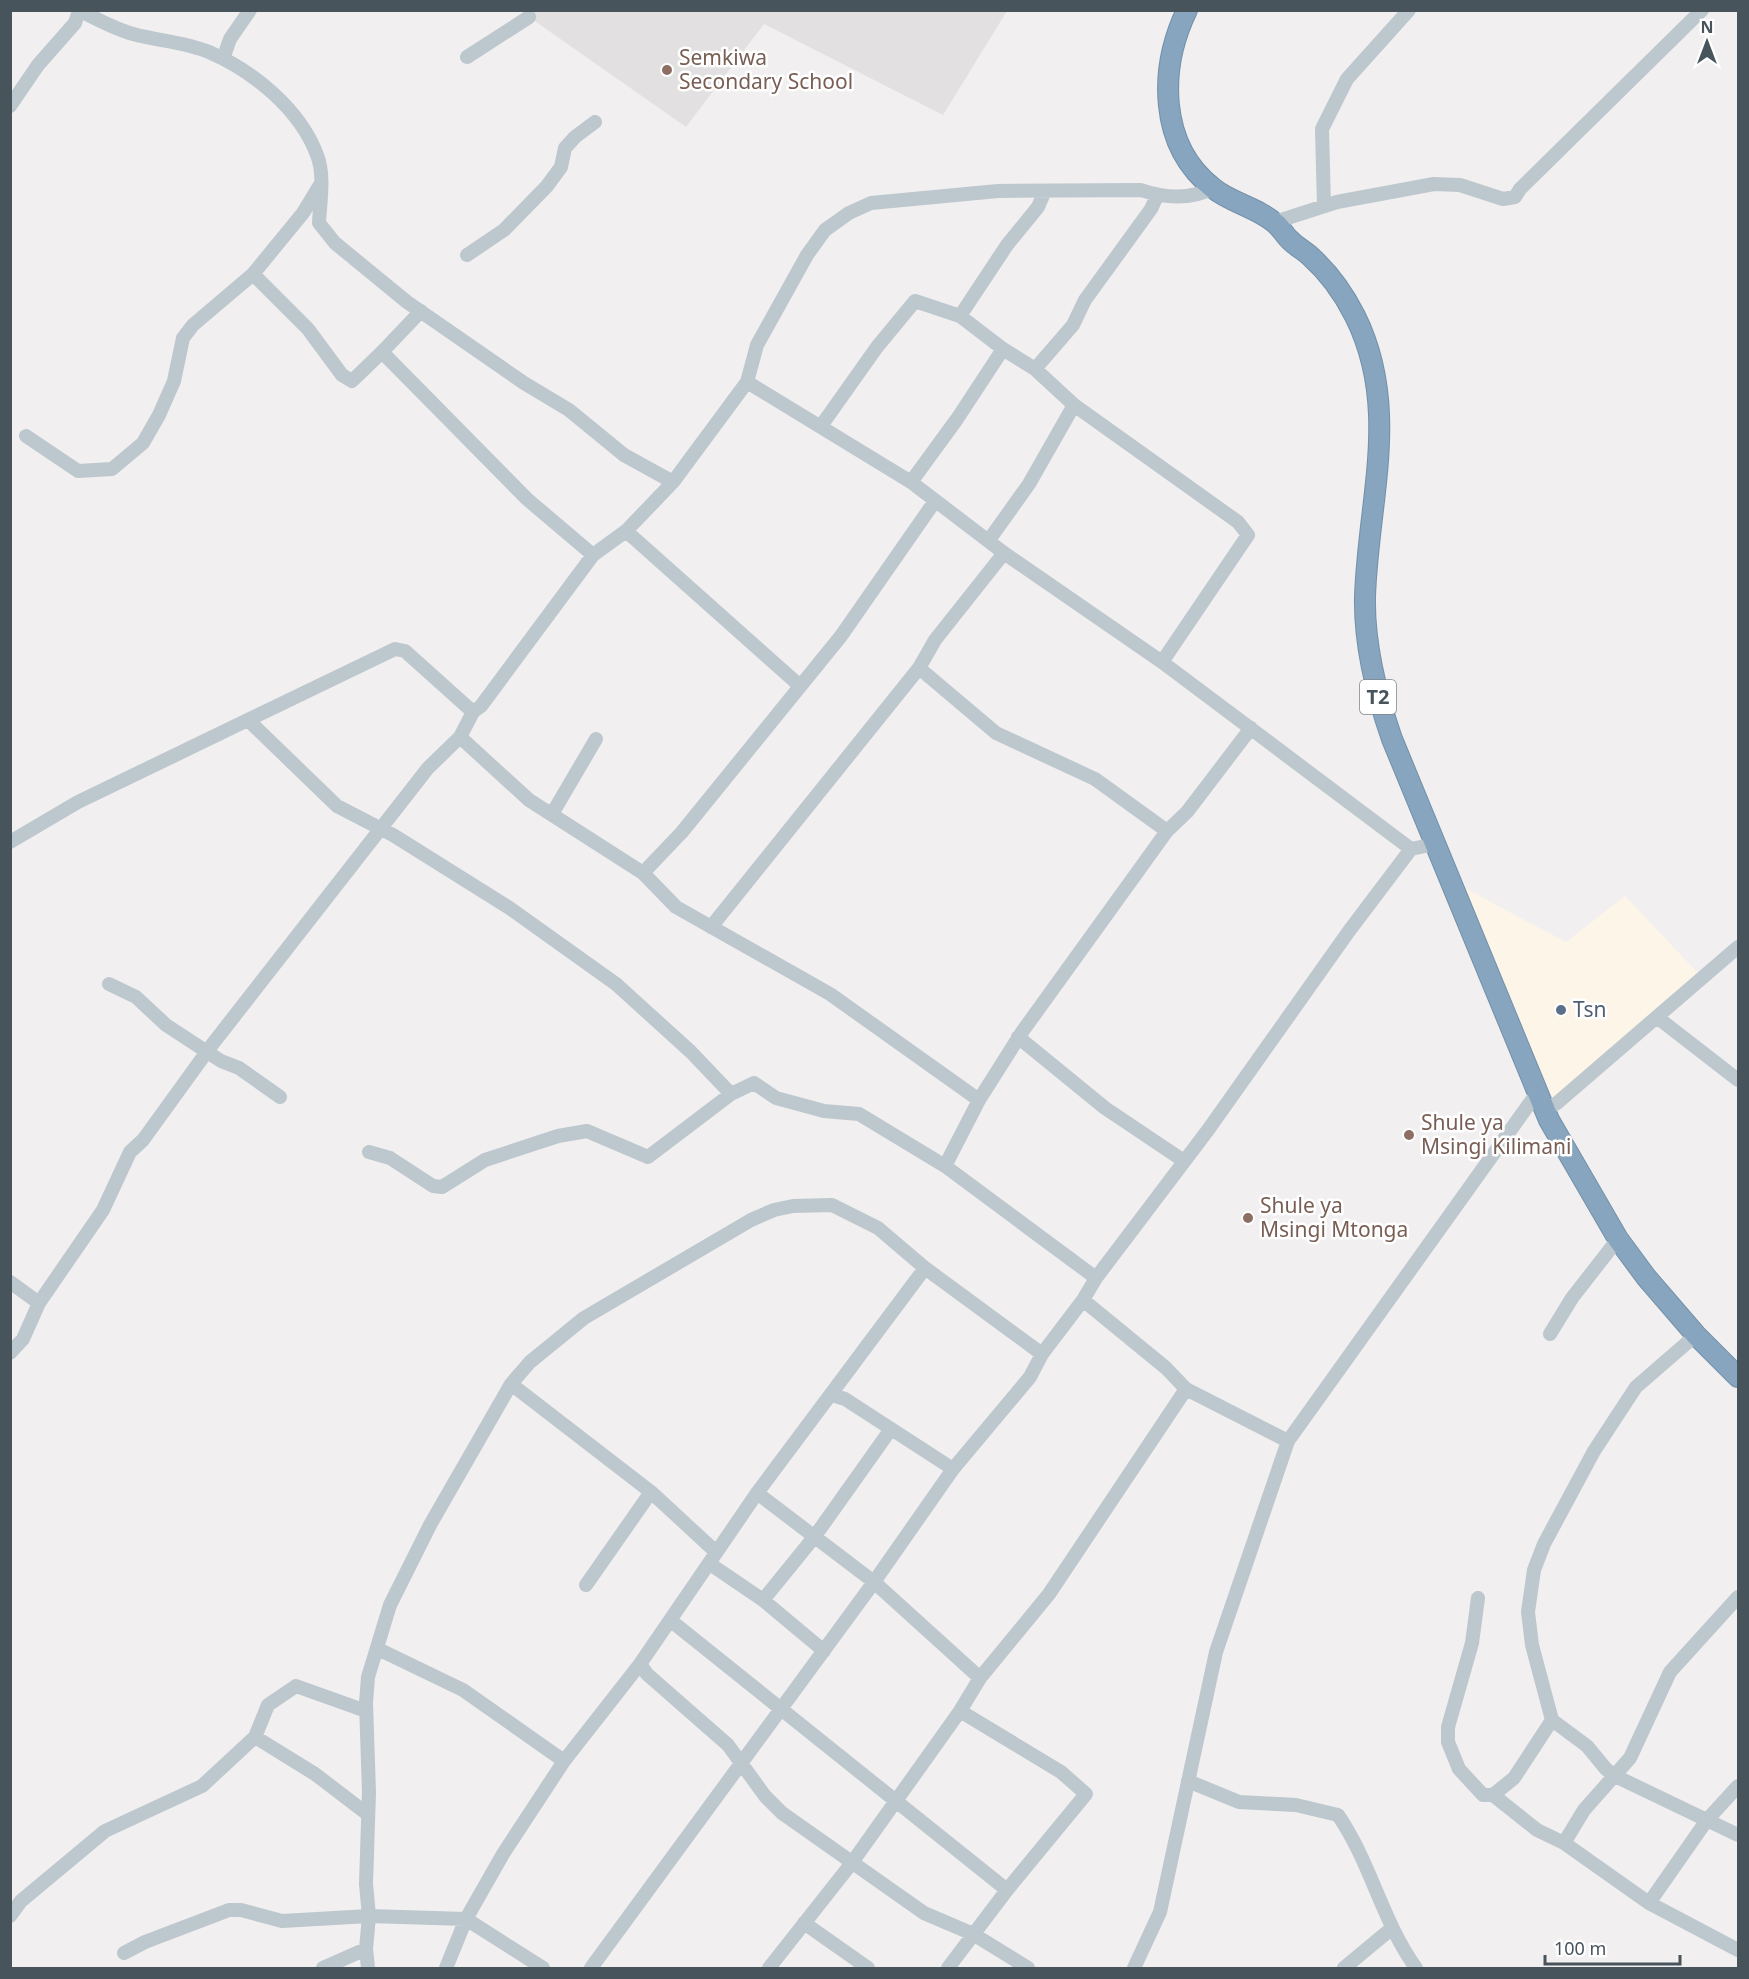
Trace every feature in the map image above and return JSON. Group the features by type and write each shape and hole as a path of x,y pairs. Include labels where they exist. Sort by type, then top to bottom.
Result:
{"highway":[{"name":"T2","path":"1187,10 1170,57 1167,92 1172,124 1182,155 1213,188 1275,222 1336,284 1354,315 1372,354 1379,399 1379,444 1365,598 1369,651 1377,696 1435,844 1541,1101 1618,1239 1646,1277 1696,1335 1738,1377"}],"street":[{"path":"223,59 230,39 250,10"},
{"path":"1324,206 1322,129 1347,79 1409,10"},
{"path":"1275,222 1324,206 1434,184 1460,185 1503,199 1515,197 1520,189 1702,10"},
{"path":"10,106 38,65 75,23 79,11 132,34 186,45 223,59 270,90 292,113 317,155 321,183 319,223 335,243 363,268 421,311 524,383 569,410 624,455 673,482"},
{"path":"466,57 529,17"},
{"path":"467,255 504,230 547,186 561,167 565,148 595,122"},
{"path":"26,436 78,471 112,469 143,443 174,381 183,338 193,325 253,274 303,213 321,183"},
{"path":"10,1353 23,1339 39,1303 103,1210 130,1152 143,1140 207,1052 428,768 460,737 474,712 481,706 593,555 626,531 673,482 747,382 758,345 807,255 825,230 849,213 871,203 998,191 1044,193 1140,190 1157,196 1198,196 1213,188"},
{"path":"960,316 1006,245 1038,207 1044,193"},
{"path":"1035,369 1073,325 1085,300 1151,209 1157,196"},
{"path":"253,274 308,329 342,375 352,381 421,311"},
{"path":"821,426 884,338 915,301 960,316 1002,349 1035,369 1074,405 1238,522 1248,535 1162,662"},
{"path":"911,482 957,419 1002,349"},
{"path":"382,352 527,499 593,555"},
{"path":"747,382 911,482 1004,553 1162,662 1411,849"},
{"path":"989,540 1029,484 1074,405"},
{"path":"643,873 682,832 841,636 935,501"},
{"path":"626,531 799,685"},
{"path":"711,927 919,668 935,640 1004,553"},
{"path":"10,842 78,802 394,649 405,651 474,712"},
{"path":"919,668 996,732 1095,779 1167,831"},
{"path":"249,720 337,806 379,830 393,835 508,907 616,984 691,1052 731,1094"},
{"path":"945,1166 979,1100 1018,1038 1167,831 1186,812 1251,728"},
{"path":"460,737 529,800 643,873 676,907 830,994 979,1100"},
{"path":"552,814 596,738"},
{"path":"591,1968 824,1651 953,1469 1030,1377 1042,1354 1083,1300 1096,1278 1411,849 1435,844"},
{"path":"1134,1968 1160,1912 1216,1652 1288,1441 1541,1101 1557,1103 1738,947"},
{"path":"109,984 136,998 166,1025 207,1052 239,1068 280,1096"},
{"path":"1658,1018 1738,1080"},
{"path":"1018,1038 1105,1108 1184,1161"},
{"path":"369,1152 390,1158 433,1186 442,1187 485,1160 558,1136 586,1131 648,1157 731,1094 754,1083 776,1098 824,1111 859,1114 945,1166 1096,1278"},
{"path":"368,1968 366,1813 369,1792 366,1711 368,1677 390,1605 430,1525 511,1384 554,1341 584,1318 645,1281 774,1210 793,1206 832,1205 878,1228 925,1268 1042,1354"},
{"path":"1550,1334 1572,1298 1618,1239"},
{"path":"446,1968 466,1919 503,1854 564,1761 640,1664 758,1493 925,1268"},
{"path":"10,1282 39,1303"},
{"path":"1083,1300 1166,1368 1186,1389 1288,1441"},
{"path":"1696,1335 1636,1387 1594,1451 1544,1544 1534,1570 1528,1612 1532,1645 1552,1720 1587,1746 1606,1769 1616,1776 1738,1835"},
{"path":"511,1384 651,1492 713,1558 824,1651"},
{"path":"769,1968 851,1864 960,1711 980,1678 1049,1594 1186,1389"},
{"path":"832,1395 845,1399 953,1469"},
{"path":"763,1600 816,1536 891,1430"},
{"path":"586,1585 651,1492"},
{"path":"758,1493 874,1582 980,1678"},
{"path":"1564,1843 1584,1810 1630,1758 1670,1672 1738,1597"},
{"path":"1478,1598 1472,1643 1448,1727 1448,1742 1459,1769 1483,1795 1493,1795 1537,1830 1564,1843 1648,1903 1738,1950"},
{"path":"669,1620 1006,1890"},
{"path":"378,1649 463,1690 564,1761"},
{"path":"640,1664 647,1674 728,1745 765,1796 782,1813 851,1864 924,1913 974,1934 1028,1968"},
{"path":"10,1916 16,1901 105,1832 202,1786 255,1737 267,1705 296,1686 366,1711"},
{"path":"948,1968 1006,1890 1086,1794 1061,1772 1028,1750 960,1711"},
{"path":"1493,1795 1514,1778 1552,1720"},
{"path":"255,1737 315,1774 366,1813"},
{"path":"1188,1781 1239,1802 1296,1805 1338,1815 1352,1835 1391,1929 1416,1968"},
{"path":"1648,1903 1707,1820 1738,1786"},
{"path":"123,1953 145,1942 229,1910 241,1910 282,1921 369,1916 466,1919 543,1968"},
{"path":"804,1923 868,1968"},
{"path":"1344,1968 1391,1929"},
{"path":"323,1968 366,1949"}],"shaded area":[{"name":"Semkiwa Secondary School","path":"534,10 1007,11 943,115 764,24 686,127 529,17"},
{"path":"1457,884 1566,942 1625,896 1700,975 1547,1103"}],"place":[{"name":"Semkiwa Secondary School","path":"667,70"},
{"name":"Tsn","path":"1561,1010"},
{"name":"Shule ya Msingi Kilimani","path":"1409,1135"},
{"name":"Shule ya Msingi Mtonga","path":"1248,1218"}]}
